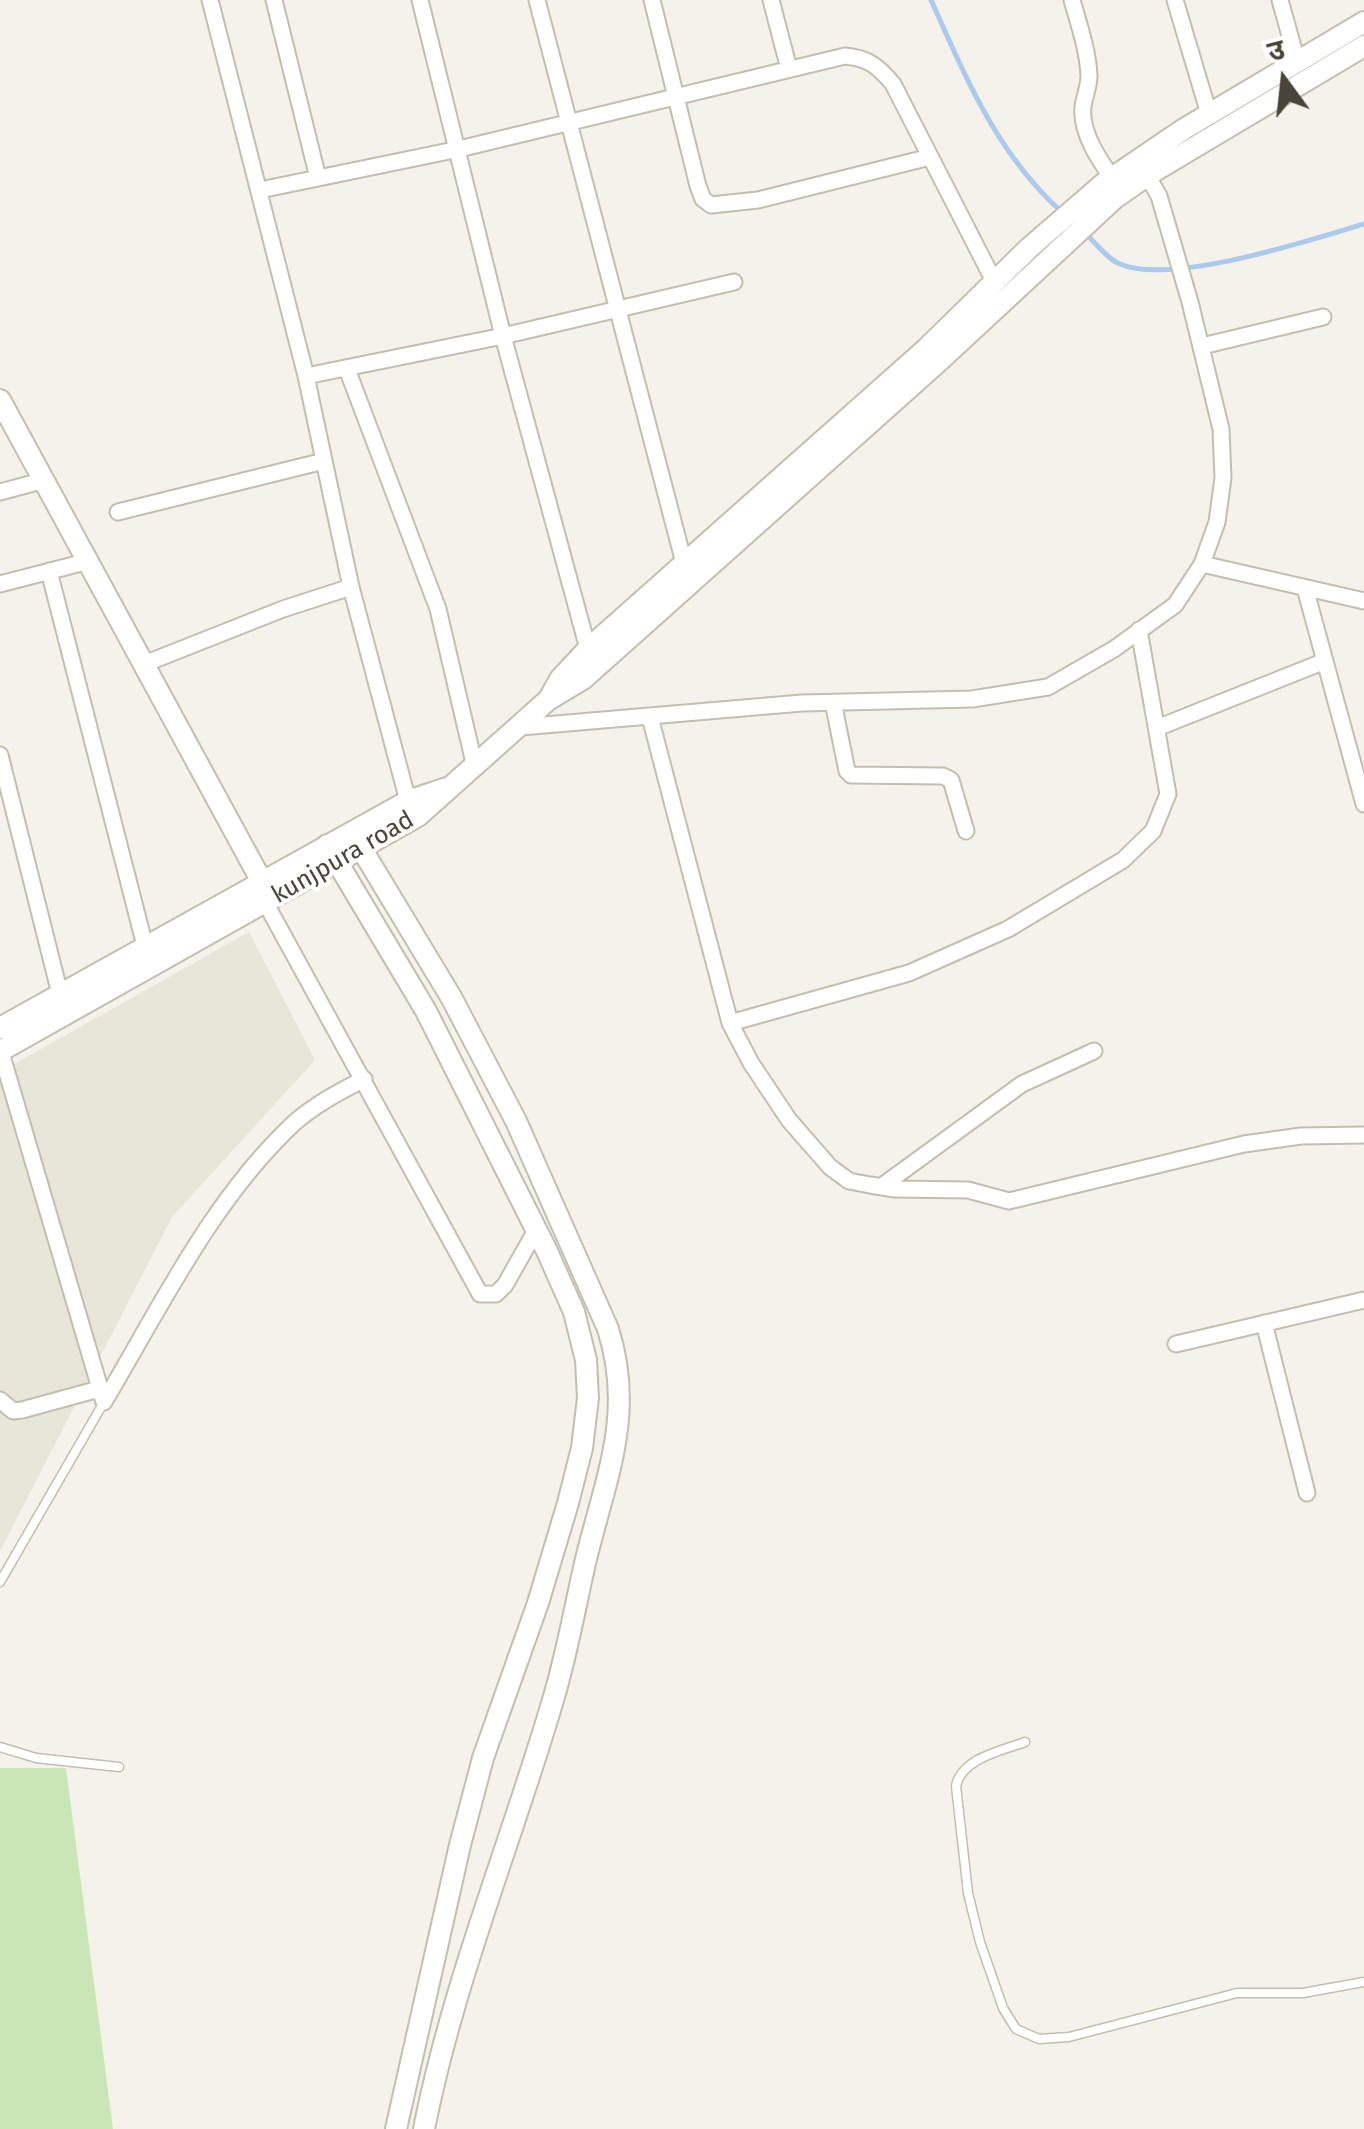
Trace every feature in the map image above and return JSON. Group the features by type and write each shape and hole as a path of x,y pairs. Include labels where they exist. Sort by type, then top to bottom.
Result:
{"street":[{"path":"210,0 306,376 351,587 408,801"},
{"path":"274,0 318,178"},
{"path":"420,0 588,649"},
{"path":"537,0 684,563"},
{"path":"652,0 698,186 703,199 711,205 758,200 930,157"},
{"path":"770,0 790,70"},
{"path":"1072,0 1088,68 1082,111 1085,125 1113,188"},
{"path":"1175,0 1209,114"},
{"path":"1280,0 1297,62"},
{"path":"1143,168 1209,114 1364,22"},
{"path":"447,788 548,700 583,679 938,362 1036,255 1113,188 1364,46"},
{"path":"260,190 459,149 845,56 865,57 893,84 994,283"},
{"path":"521,727 833,702 972,700 1048,687 1114,649 1175,604 1202,564 1217,522 1223,478 1221,429 1159,196 1143,168"},
{"path":"548,700 560,679 588,649 926,349 994,283 1036,255"},
{"path":"306,376 504,336 734,282"},
{"path":"1202,346 1323,317"},
{"path":"347,369 438,609 475,767"},
{"path":"0,400 261,880"},
{"path":"118,512 324,461"},
{"path":"0,492 45,480"},
{"path":"0,584 89,561"},
{"path":"1202,564 1364,602"},
{"path":"49,571 146,946"},
{"path":"144,664 283,609 351,587"},
{"path":"1305,588 1364,804"},
{"path":"730,1023 910,972 1008,929 1124,860 1153,830 1168,794 1139,630"},
{"path":"1157,728 1325,661"},
{"path":"833,702 851,775 943,776 952,780 966,831"},
{"path":"650,717 730,1023 751,1064 780,1106 830,1167 849,1181 895,1189 968,1190 1009,1201 1244,1144 1364,1135"},
{"path":"0,756 60,994"},
{"name":"kunjpura road","path":"358,841 408,801 447,788"},
{"name":"kunjpura road","path":"0,1028 261,880 332,854 434,805 447,788"},
{"path":"358,841 451,997 516,1121 608,1329 618,1362 621,1399 615,1456 554,1698 453,2005 424,2129"},
{"path":"332,854 426,1011 574,1312 586,1360 588,1398 582,1448 538,1602 483,1758 460,1844 396,2129"},
{"name":"kunjpura road","path":"0,1050 265,902 332,854"},
{"path":"265,902 480,1294 496,1294 505,1285 535,1232"},
{"path":"0,1050 101,1396"},
{"path":"882,1186 1022,1084 1094,1051"},
{"path":"0,1400 12,1411 101,1396 228,1200 265,1153 326,1099 364,1079"},
{"path":"1176,1344 1364,1300"},
{"path":"1264,1323 1307,1493"}],"lane":[{"path":"0,1582 101,1396"},
{"path":"1025,1742 968,1765 959,1774 956,1786 968,1893 992,1975 1016,2029 1039,2039 1069,2037 1237,1993 1302,1993 1364,1982"},
{"path":"0,1747 36,1758 119,1767"}],"shaded area":[{"path":"249,932 315,1060 172,1217 0,1551 0,1072"}],"green space":[{"path":"0,1768 66,1768 113,2129 0,2129"}],"waterway":[{"path":"931,0 1001,140 1062,212"},
{"path":"1085,233 1120,264 1172,269 1241,258 1364,224"}]}
